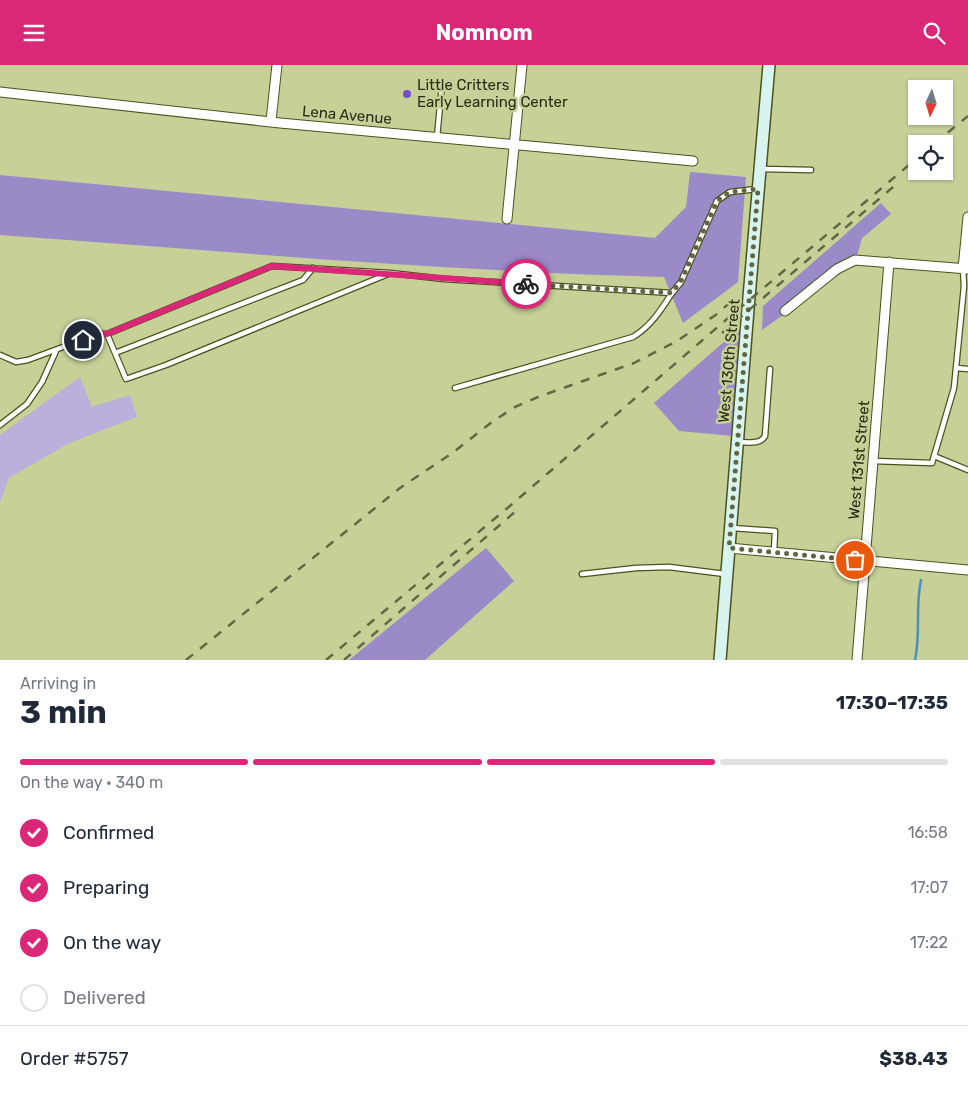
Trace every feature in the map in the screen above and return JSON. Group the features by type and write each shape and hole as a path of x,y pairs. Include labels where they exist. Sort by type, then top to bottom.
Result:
{"main road":[{"name":"West 130th Street","path":"720,660 769,65"}],"street":[{"path":"271,121 277,65"},
{"path":"507,219 522,65"},
{"name":"Lena Avenue","path":"0,93 692,161"},
{"path":"784,311 837,269 855,260 965,269 968,217"},
{"name":"West 131st Street","path":"857,660 889,263"},
{"path":"729,548 968,570"}],"lane":[{"path":"437,137 442,85"},
{"path":"759,169 811,170"},
{"path":"455,388 633,337 655,318 681,281 717,201 730,192 758,189"},
{"path":"0,355 16,362 56,351 98,333 107,334 272,266 672,293"},
{"path":"115,353 302,280 313,268"},
{"path":"873,461 932,463 954,388 965,269"},
{"path":"107,334 126,379 175,361 390,273"},
{"path":"0,425 27,404 42,382 56,351"},
{"path":"956,368 968,369"},
{"path":"737,442 756,443 763,439 765,435 770,369"},
{"path":"934,456 968,469"},
{"path":"730,528 775,531 774,552"},
{"path":"582,575 636,568 669,567 727,574"}],"shaded area":[{"path":"690,172 746,177 738,282 683,323 664,277 415,265 0,235 0,175 655,238 686,207"},
{"path":"881,203 891,214 862,238 855,263 762,330 763,306"},
{"path":"742,326 733,436 679,431 654,403"},
{"path":"80,377 92,407 130,395 137,417 69,443 9,478 0,502 0,435"},
{"path":"486,548 514,581 425,660 349,660"}],"waterway":[{"path":"915,660 921,580"}],"railway":[{"path":"945,135 968,116"},
{"path":"326,660 511,505 908,166"},
{"path":"722,333 899,182"},
{"path":"186,660 400,488 451,454 492,422 515,407 538,397 634,363 677,341 717,314 734,299"},
{"path":"344,660 516,511"}],"way so far":[{"path":"526,284 672,293 681,281 717,201 730,192 758,189 729,548 855,560"}],"place":[{"name":"Little Critters Early Learning Center","path":"407,94"}],"route":[{"path":"83,340 98,333 107,334 272,266 526,284"}]}
